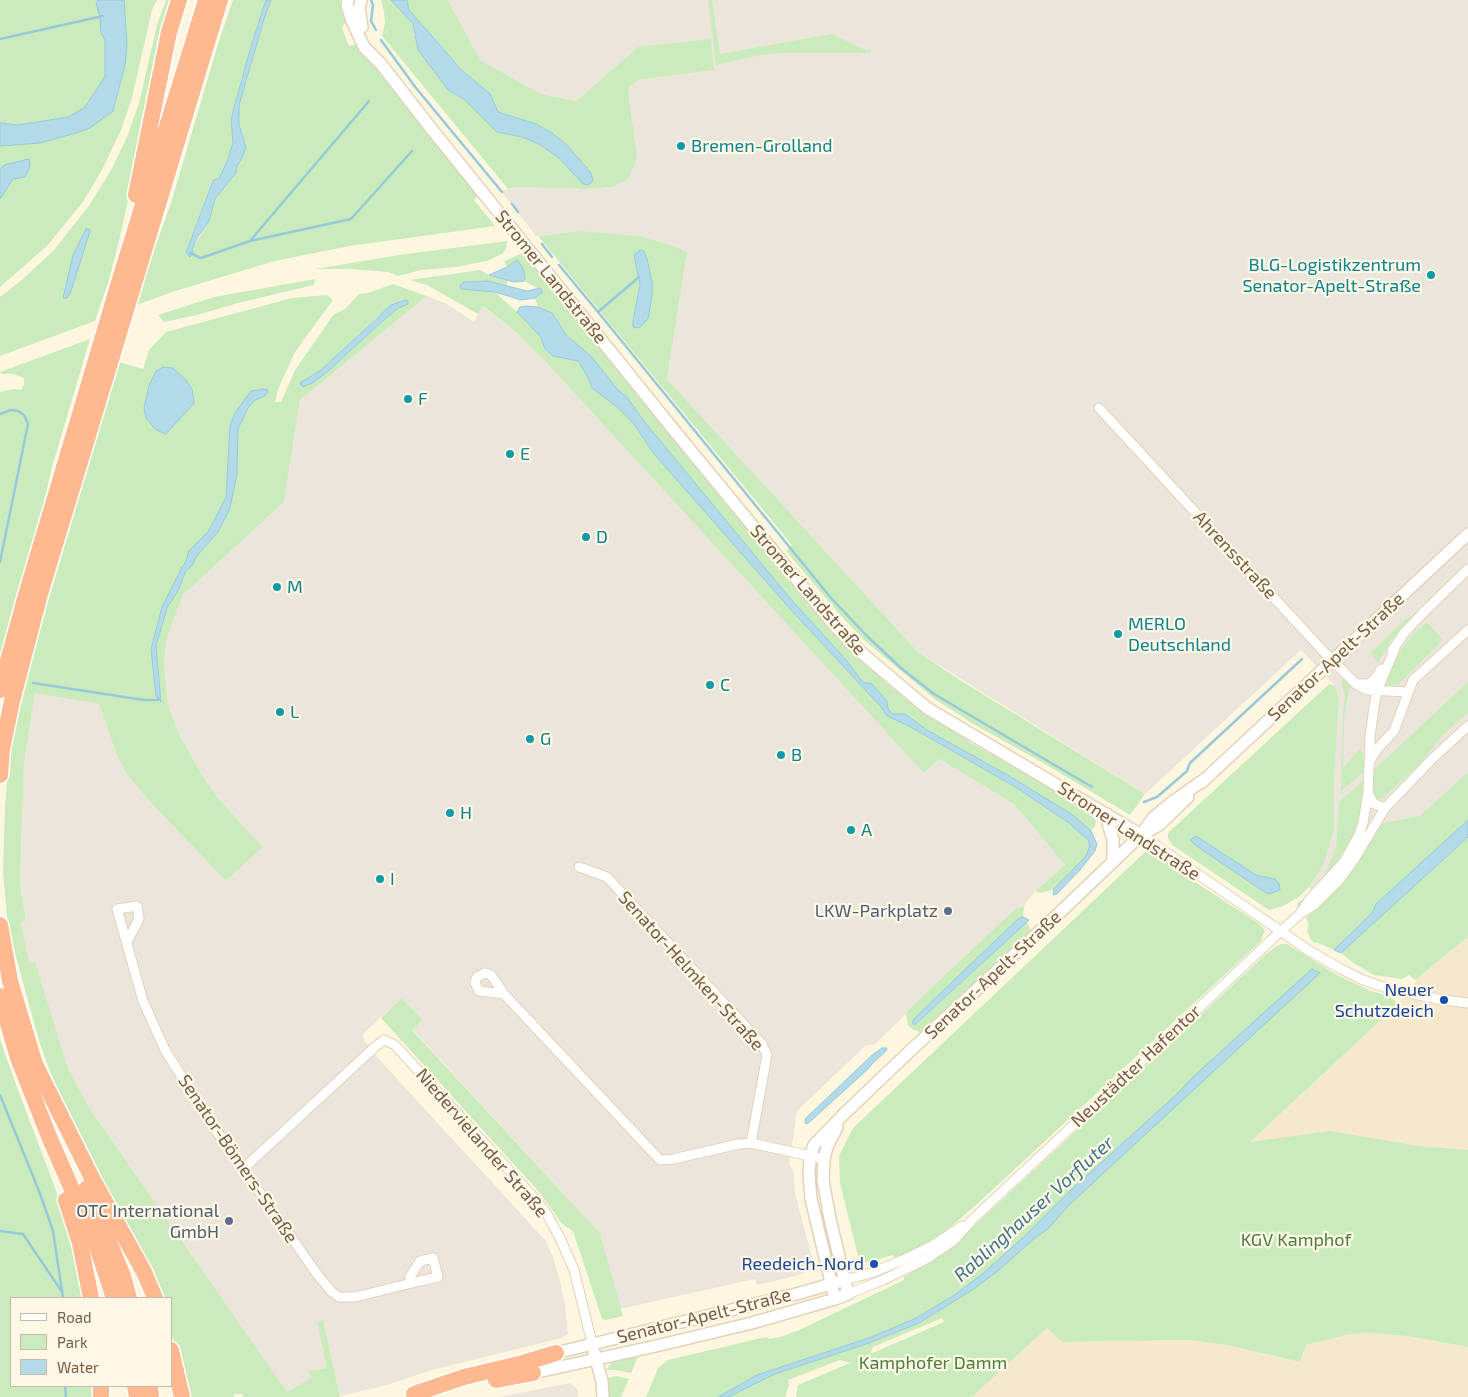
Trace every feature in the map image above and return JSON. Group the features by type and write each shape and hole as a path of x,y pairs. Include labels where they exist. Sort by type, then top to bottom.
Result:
{"highway":[{"path":"120,279 168,32 179,0"},
{"path":"0,690 26,594 120,279 206,0"},
{"path":"0,775 2,749 12,701 40,594 220,0"},
{"path":"208,43 226,0"},
{"path":"0,925 10,981 35,1064 94,1182 144,1272 155,1297"},
{"path":"0,996 18,1058 50,1139 97,1247 114,1297"},
{"path":"67,1130 86,1186 123,1276 129,1297"},
{"path":"50,1139 80,1243 90,1297"},
{"path":"407,1395 464,1377 556,1353"},
{"path":"172,1354 182,1397"},
{"path":"407,1395 484,1383 533,1372"}],"street":[{"name":"Stromer Landstraße","path":"350,0 381,64"},
{"name":"Stromer Landstraße","path":"350,0 347,5 364,47 381,64 809,596 863,654 928,708 978,740 1108,814 1308,950 1338,968 1363,980 1387,988 1437,1000 1468,1003"},
{"name":"Stromer Landstraße","path":"360,0 359,8 362,27"},
{"name":"Ahrensstraße","path":"1099,408 1332,660 1356,684 1367,690 1377,692"},
{"name":"Senator-Apelt-Straße","path":"810,1156 814,1145 844,1114 1141,835 1159,825 1177,809 1205,779 1468,534"},
{"name":"Neustädter Hafentor","path":"1300,914 1310,899 1338,869 1351,850 1363,824 1368,793 1372,721 1377,692 1395,648 1404,632 1468,569"},
{"path":"1369,763 1378,748 1394,731 1414,680 1468,630"},
{"name":"Neustädter Hafentor","path":"1356,684 1369,684 1375,680 1386,658 1395,648"},
{"path":"1377,692 1408,692"},
{"name":"Neustädter Hafentor","path":"848,1294 883,1280 926,1259 954,1241 973,1219 1281,931 1300,914 1314,905 1338,880 1385,808 1433,758 1466,728 1468,722"},
{"path":"1368,793 1374,804 1385,808"},
{"path":"1108,814 1108,824 1113,839 1113,862"},
{"name":"Senator-Helmken-Straße","path":"578,867 607,877 762,1044 767,1056 751,1143"},
{"name":"Senator-Bömers-Straße","path":"127,942 143,1001 165,1050 203,1111 317,1274 331,1291 339,1297 355,1297 412,1283"},
{"path":"504,994 660,1160 674,1159 751,1143 824,1159"},
{"name":"Niedervielander Straße","path":"243,1168 384,1040 395,1045 538,1202 548,1216 574,1270 592,1344"},
{"name":"Senator-Apelt-Straße","path":"596,1360 752,1323 848,1294 823,1180 824,1159 827,1147 844,1114"},
{"path":"810,1156 811,1199 835,1299"},
{"name":"Neustädter Hafentor","path":"844,1280 871,1273 903,1260 932,1246 973,1219"},
{"name":"Senator-Apelt-Straße","path":"603,1397 602,1381 592,1344 844,1280"},
{"path":"556,1353 592,1344"},
{"path":"533,1372 596,1360"}],"shaded area":[{"path":"448,0 1468,0 1468,779 1319,912 1309,887 1324,864 1334,830 1334,780 1339,699 1335,686 1301,650 1145,794 918,652 667,379 687,252 579,231 536,236 501,191 515,187 587,189 613,187 627,179 637,158 628,88 638,80 714,70 638,47 576,101 541,94 480,60"},
{"path":"427,296 447,304 474,322 482,306 516,332 924,772 939,759 1014,804 1065,865 1035,891 1024,906 1015,909 913,1005 874,1045 866,1045 797,1111 789,1164 794,1173 795,1194 812,1257 812,1266 808,1271 796,1276 757,1285 755,1279 620,1309 600,1233 412,1029 423,1021 401,998 363,1034 364,1040 377,1057 545,1240 553,1257 560,1281 568,1334 561,1338 432,1370 387,1385 340,1396 323,1319 317,1325 327,1368 308,1371 311,1378 287,1393 90,1109 68,1069 34,962 29,963 21,922 26,921 20,883 24,763 35,692 99,704 116,753 127,775 152,804 226,881 263,847 217,797 179,734 168,705 164,662 167,638 183,595 284,502 300,400"},
{"path":"1468,937 1468,1150 1418,1146 1250,1142 1398,1004 1420,976"},
{"path":"1047,1328 1062,1342 1189,1340 1227,1345 1300,1362 1306,1345 1351,1334 1368,1333 1407,1336 1468,1347 1468,1397 972,1397"},
{"path":"570,1383 578,1390 578,1397 499,1397"}],"green space":[{"path":"0,0 121,0 113,111 125,65 124,0 157,0 152,10 132,98 121,130 102,170 83,202 47,246 0,287"},
{"path":"166,0 173,0 118,245 109,280 95,321 0,356 0,297 23,279 54,250 88,207 111,170 127,137 139,103 157,25"},
{"path":"233,0 266,0 231,120 233,143 228,159 219,179 212,180 186,253 192,249 209,221 215,200 236,173 237,166 246,147 239,125 239,105 271,0 340,0 346,21 342,28 349,46 357,44 479,195 474,200 495,226 350,246 271,262 172,292 137,305 144,279 171,203"},
{"path":"381,0 391,0 413,24 414,35 448,90 465,100 497,132 522,137 539,144 559,158 583,183 591,173 567,145 552,133 536,124 498,112 490,94 463,70 409,10 407,0 448,0 480,60 541,94 576,101 638,47 711,39 714,70 638,80 628,88 637,158 628,179 613,187 587,189 515,187 508,189 382,36 385,23"},
{"path":"708,0 712,0 720,54 832,34 865,50 871,49 871,53 780,53 760,55 716,65"},
{"path":"579,231 638,236 687,252 667,379 918,652 1145,794 1130,815 975,725 936,700 864,640 840,615 786,551 792,545 538,236","holes":["634,255 652,296 648,319 633,321 640,285"]},
{"path":"507,241 506,249 502,254 487,261 456,267 421,270 398,276 388,272 315,269 399,255"},
{"path":"525,252 729,508 831,630 893,689 924,711 971,743 1039,781 1085,810 1096,820 1095,826 1091,831 1073,815 1011,777 927,730 905,714 894,714 888,709 886,701 871,683 865,683 861,680 848,662 789,597 644,421 627,397 618,390 591,356 567,336 552,313 538,307 535,298 543,291 524,281 523,268 517,261 507,267 504,261"},
{"path":"480,270 489,275 508,280 506,286 487,281 464,282 460,285 465,289 495,292 541,337 545,349 553,356 578,360 592,388 617,407 634,424 654,454 887,716 909,726 1017,788 1069,823 1089,840 1090,846 1086,856 1054,889 1041,893 1035,891 1065,865 1014,804 939,759 924,773 516,332 483,306 478,314 427,285 410,280"},
{"path":"315,279 314,285 197,315 164,322 158,315 214,297"},
{"path":"393,284 427,296 300,400 284,502 183,595 167,638 164,662 168,705 179,734 217,797 263,847 226,881 152,804 127,775 116,753 99,704 35,693 24,763 20,883 26,921 21,922 29,963 35,962 68,1069 90,1109 287,1392 311,1378 308,1371 327,1368 317,1324 323,1319 340,1397 243,1397 242,1394 235,1394 234,1397 187,1397 172,1335 172,1297 159,1297 90,1163 56,1087 40,1044 28,1001 8,927 3,872 5,806 10,748 26,676 119,362 143,369 149,350 166,332 292,298 327,295 333,300 295,352 279,387 275,402 281,402 295,370 334,314 345,309 359,294 368,293","holes":["407,304 397,309 314,382 300,383 321,370 379,315","264,389 266,391 265,396 255,400 248,408 238,429 237,474 218,532 196,557 192,566 186,570 179,589 167,608 156,646 161,701 151,649 162,607 185,563 189,551 208,532 226,497 230,425"]},
{"path":"90,339 52,467 37,532 0,660 0,392 13,389 21,390 24,385 24,378 0,372"},
{"path":"1411,616 1412,618 1392,639 1378,663 1370,654 1406,618"},
{"path":"1427,622 1443,640 1399,684 1382,687 1399,653 1414,633"},
{"path":"1343,679 1350,686 1344,717 1343,768 1360,748 1366,761 1365,771 1341,791 1343,712 1345,695 1341,683"},
{"path":"1468,682 1468,712 1442,736 1420,763 1384,797 1381,799 1375,798 1373,793 1374,770"},
{"path":"1329,684 1335,686 1339,699 1334,780 1334,830 1324,864 1309,887 1299,897 1283,906 1269,910 1172,845 1168,838 1168,833","holes":["1196,836 1256,875 1263,891"]},
{"path":"1468,772 1468,820 1376,904 1372,913 1334,950 1316,942 1314,943 1307,931 1309,924 1306,918 1326,899 1380,824 1420,816"},
{"path":"1365,779 1362,819 1352,844 1328,877 1298,909 1297,903 1310,895 1323,878 1336,848 1339,802"},
{"path":"1468,837 1468,937 1416,980 1409,975 1402,979 1374,975 1341,953"},
{"path":"1145,852 1163,859 1258,923 1265,930 1261,941 946,1231 922,1246 894,1258 893,1255 860,1264 840,1183 839,1156 853,1128"},
{"path":"1024,906 1023,917 952,982 913,1020 913,1024 917,1024 1027,922 1031,930 921,1033 912,1029 908,1025 906,1014 913,1005 1015,909"},
{"path":"1287,944 1337,975 1371,991 1390,996 1398,1004 1250,1142 1330,1131 1418,1146 1468,1150 1468,1347 1407,1336 1368,1333 1351,1334 1306,1345 1300,1362 1227,1345 1189,1340 1062,1342 1047,1328 972,1397 796,1397 798,1385 850,1363 840,1360 788,1380 789,1385 785,1397 728,1397 775,1374 869,1343 919,1323 938,1312 935,1307 914,1319 869,1338 757,1375 718,1397 646,1397 658,1368 668,1360 766,1337 770,1339 783,1336 904,1280 904,1277 957,1242 1275,947","holes":["942,1318 944,1322 870,1354 873,1347"]},
{"path":"401,998 423,1020 412,1030 600,1233 623,1316 606,1320 602,1319 573,1231 562,1224 540,1193 381,1018"},
{"path":"0,1040 57,1193 72,1240 85,1297 10,1297 10,1387 94,1387 94,1397 0,1397"},
{"path":"638,1356 631,1373 606,1370 616,1360"},
{"path":"617,1376 629,1379 621,1397 609,1397 607,1378"}],"water":[{"path":"98,0 124,0 127,44 125,65 113,111 90,128 76,133 40,143 0,146 0,123 19,125 68,117 84,108 95,92 105,76 105,40 101,33 100,17 96,3"},
{"path":"266,0 271,0 239,105 239,125 246,147 237,166 236,173 215,199 209,221 197,238 190,257 186,253 213,180 219,179 233,143 231,120"},
{"path":"391,0 407,0 409,10 462,70 490,94 498,112 536,124 552,133 567,145 591,173 593,180 591,183 588,185 583,184 559,158 539,144 522,137 497,132 465,100 448,90 418,50 413,24"},
{"path":"29,159 30,167 25,177 13,179 0,199 0,170 4,165"},
{"path":"86,229 90,231 71,291 67,298 63,298 73,255"},
{"path":"640,250 644,251 647,259 652,282 652,296 648,319 639,328 633,327 633,321 640,285 634,255"},
{"path":"517,260 523,268 524,281 514,282 489,275 507,267"},
{"path":"488,281 527,291 540,288 543,292 535,298 521,300 495,292 461,289 460,285 463,282"},
{"path":"406,300 408,304 397,309 328,371 314,382 303,387 300,383 321,370 391,305"},
{"path":"520,307 538,307 552,313 567,336 591,356 618,390 627,397 644,421 789,597 848,662 861,680 865,683 871,683 887,701 888,709 893,714 905,714 927,730 1011,777 1073,815 1091,831 1097,844 1095,851 1057,894 1053,895 1054,889 1086,856 1090,846 1088,840 1069,823 1017,788 909,726 887,716 654,454 634,424 617,407 592,388 588,377 578,361 553,356 545,349 541,337 517,312"},
{"path":"163,367 173,368 185,379 192,389 194,403 166,434 156,430 146,418 144,408 149,386 156,371"},
{"path":"268,390 268,392 265,396 255,400 248,408 238,429 237,474 230,508 218,532 196,557 192,566 186,570 179,589 167,608 156,646 161,702 156,696 151,649 162,607 185,563 189,551 208,532 226,497 230,425 235,413 251,391"},
{"path":"1468,820 1468,837 1341,953 1334,950 1372,913 1376,904"},
{"path":"1196,836 1256,875 1275,879 1279,884 1280,890 1269,894 1263,891 1195,845 1190,840"},
{"path":"1023,917 1029,920 916,1024 913,1024 913,1020 952,982 1018,919"},
{"path":"1312,969 1320,973 1068,1206 1048,1229 974,1289 919,1323 869,1343 775,1374 728,1397 718,1397 757,1375 869,1338 914,1319 953,1296 980,1276 1027,1234 1069,1192"},
{"path":"882,1048 887,1048 868,1069 813,1119 807,1124 805,1123 805,1119 872,1055"}],"waterway":[{"path":"371,0 373,5 371,21 376,30"},
{"path":"0,39 103,16"},
{"path":"381,40 416,88 502,192"},
{"path":"190,253 201,258 250,241 369,101"},
{"path":"250,241 351,219 412,151"},
{"path":"512,204 518,212"},
{"path":"542,244 552,257"},
{"path":"559,265 598,312"},
{"path":"639,277 598,312 831,598 901,668 934,694 1092,787"},
{"path":"0,414 11,410 18,411 24,415 28,424 0,562"},
{"path":"1144,802 1157,797 1187,771 1190,763 1302,659"},
{"path":"33,683 144,700 158,700 158,698"},
{"path":"0,1095 53,1231 63,1297"},
{"path":"0,1231 23,1234 62,1292"},
{"path":"65,1387 66,1397"}],"place":[{"name":"Bremen-Grolland","path":"681,146"},
{"name":"BLG-Logistikzentrum Senator-Apelt-Straße","path":"1431,275"},
{"name":"F","path":"408,399"},
{"name":"E","path":"510,454"},
{"name":"D","path":"586,537"},
{"name":"M","path":"277,587"},
{"name":"MERLO Deutschland","path":"1118,634"},
{"name":"C","path":"710,685"},
{"name":"L","path":"280,712"},
{"name":"G","path":"530,739"},
{"name":"B","path":"781,755"},
{"name":"H","path":"450,813"},
{"name":"A","path":"851,830"},
{"name":"I","path":"380,879"},
{"name":"LKW-Parkplatz","path":"948,911"},
{"name":"Neuer Schutzdeich","path":"1444,1000"},
{"name":"OTC International GmbH","path":"229,1221"},
{"name":"Reedeich-Nord","path":"874,1264"}],"water label":[{"name":"Rablinghauser Vorfluter","path":"1034,1209"}],"park label":[{"name":"KGV Kamphof","path":"1296,1240"},
{"name":"Kamphofer Damm","path":"933,1363"}]}
